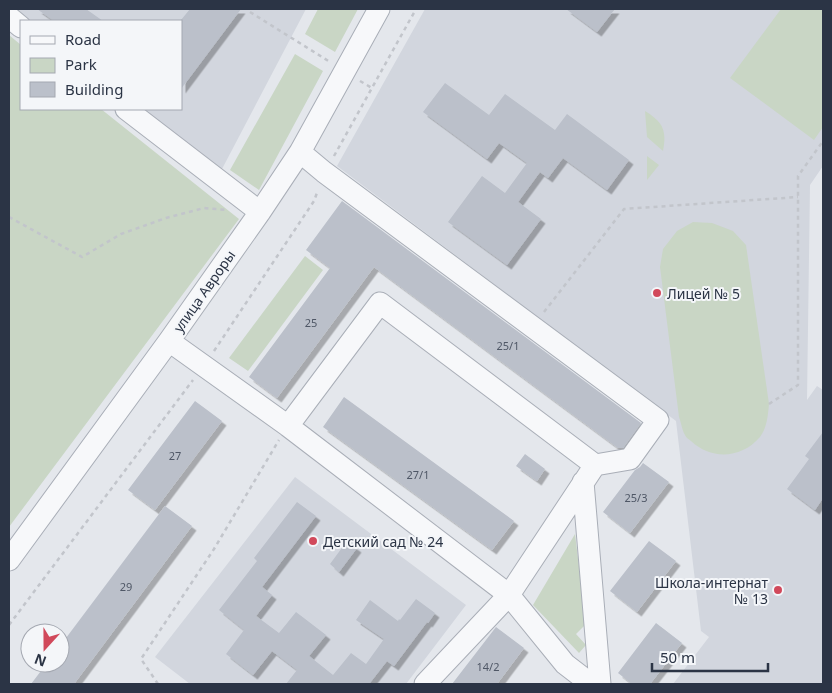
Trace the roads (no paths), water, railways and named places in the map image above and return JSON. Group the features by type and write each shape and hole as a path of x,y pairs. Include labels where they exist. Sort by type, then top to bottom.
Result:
{"street":[{"name":"улица Авроры","path":"9,560 260,212 300,152 379,9"},
{"path":"9,18 20,26"},
{"path":"127,110 260,212"},
{"path":"300,152 324,172 658,420 630,459 589,473 510,595 425,684"},
{"path":"288,426 380,303 589,473 600,684"},
{"path":"168,341 288,426 510,595 565,664 591,684"}],"place":[{"name":"Лицей № 5","path":"657,293"},
{"name":"Детский сад № 24","path":"313,541"},
{"name":"Школа-интернат № 13","path":"778,590"}]}
